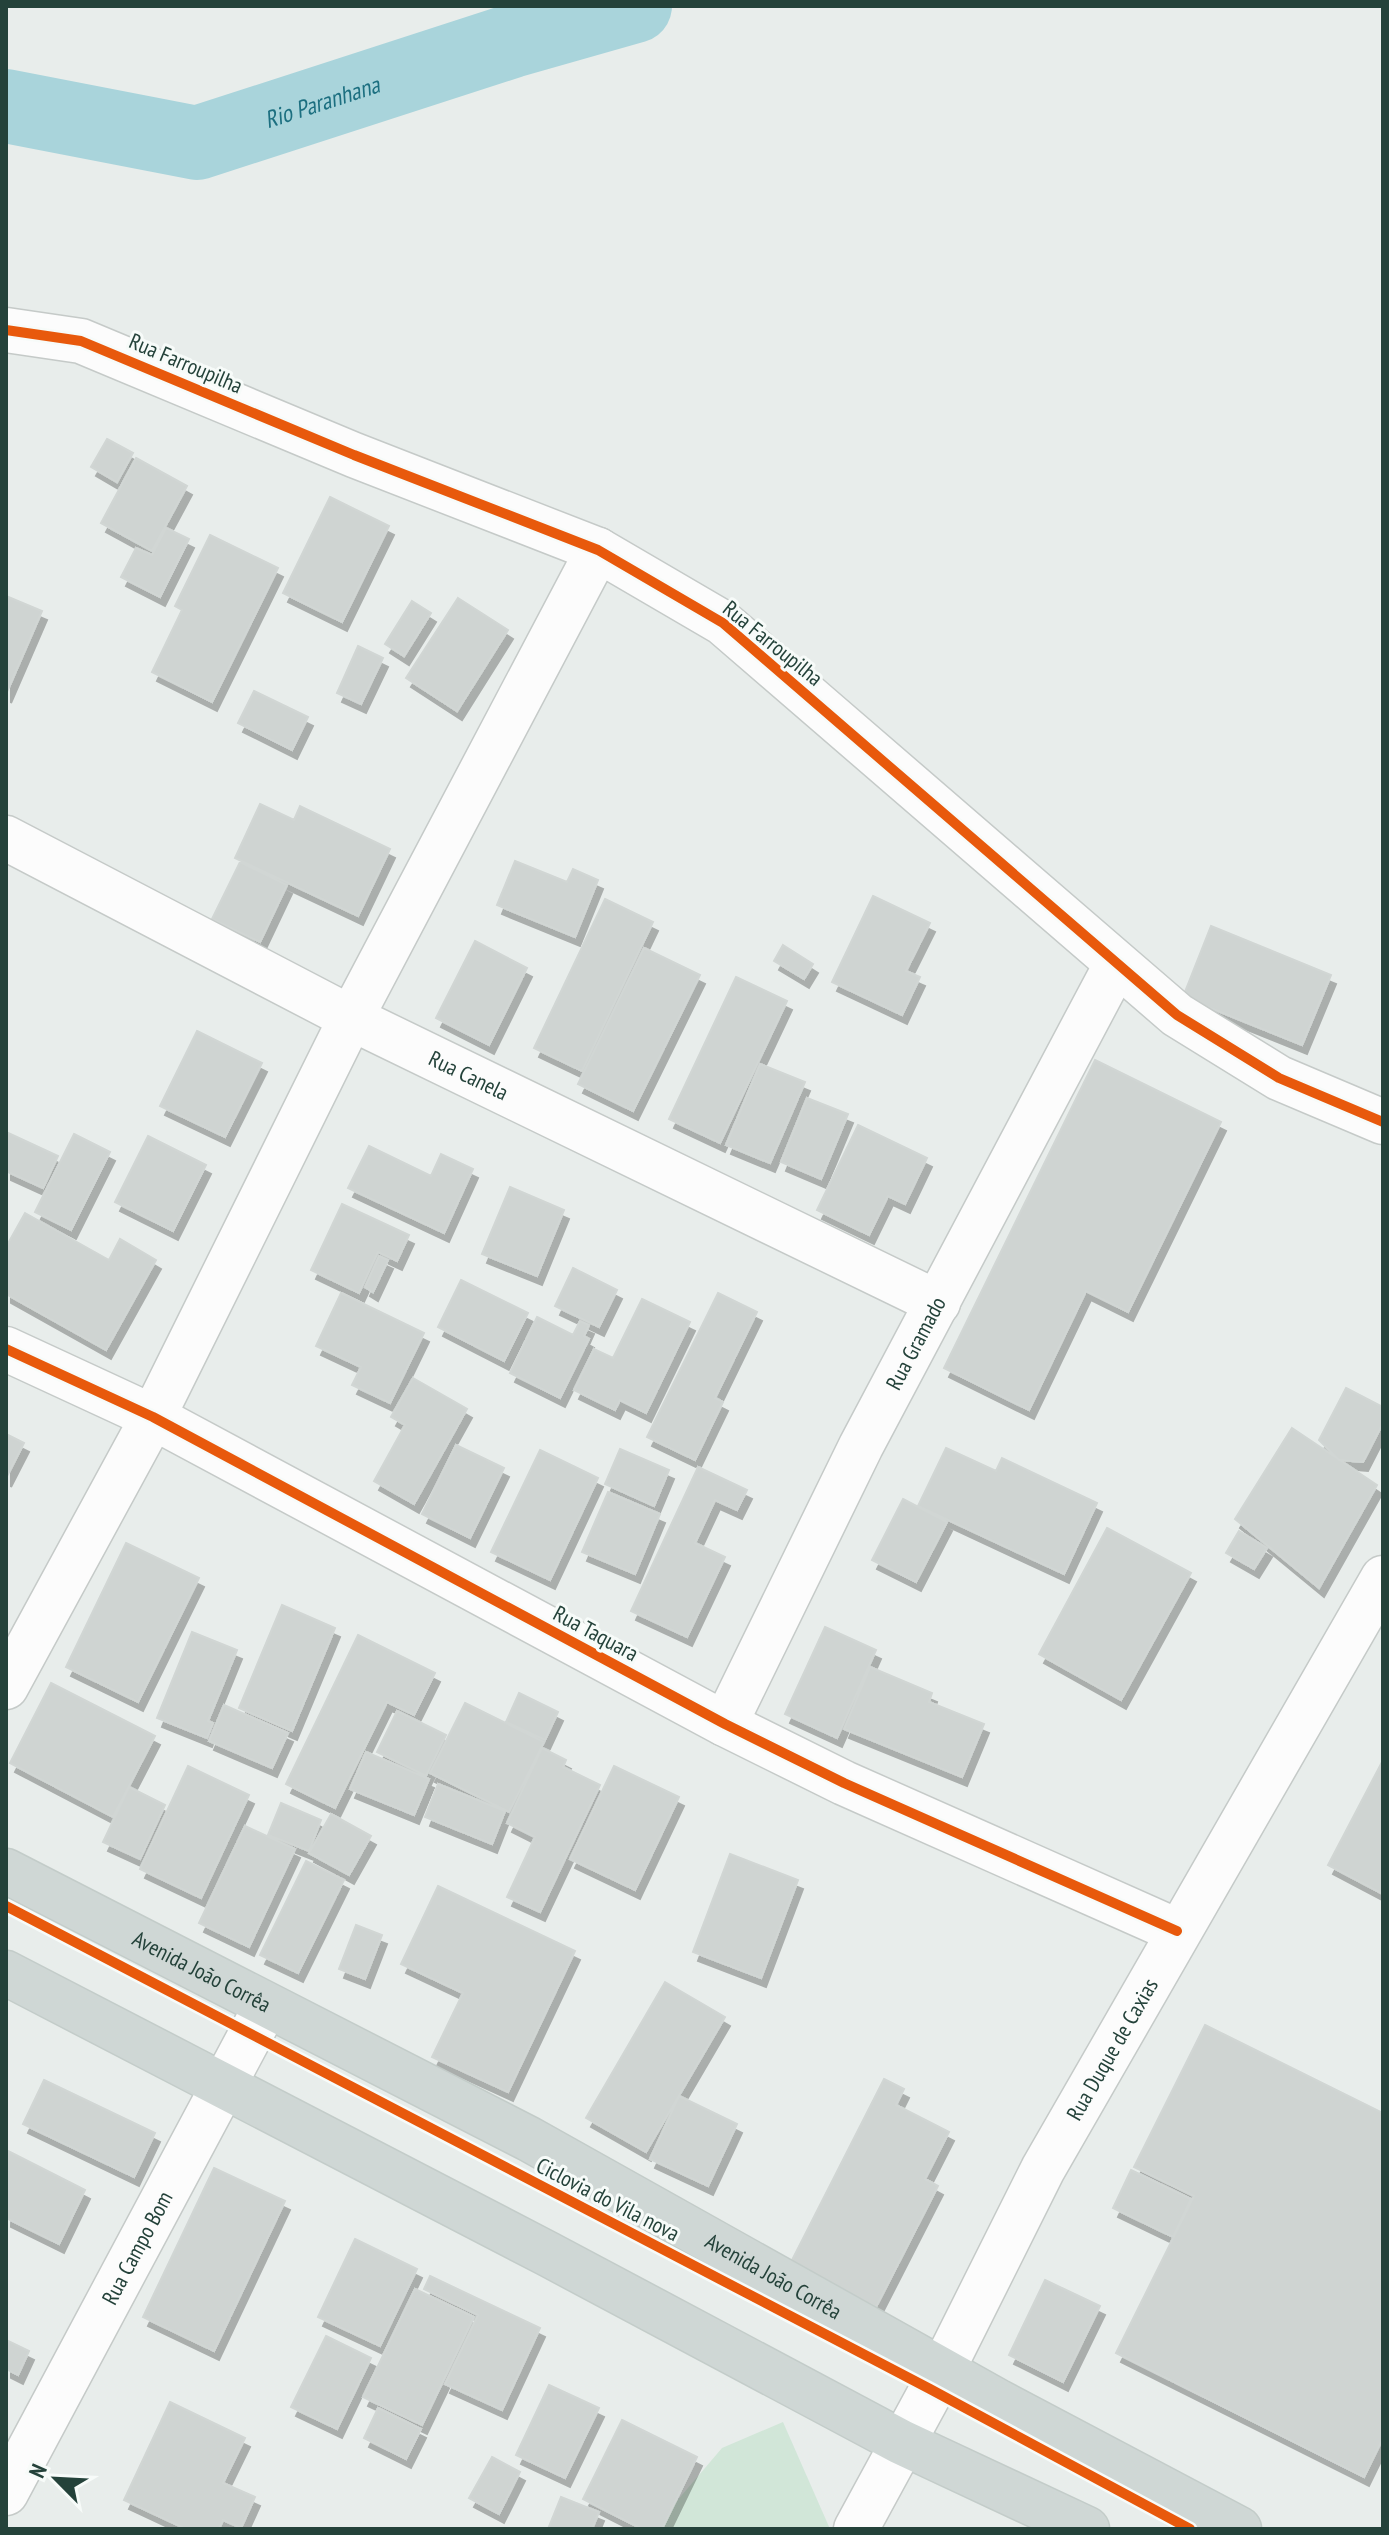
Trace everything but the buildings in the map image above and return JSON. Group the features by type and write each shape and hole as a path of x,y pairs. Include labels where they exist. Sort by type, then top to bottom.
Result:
{"main road":[{"name":"Avenida João Corrêa","path":"6,1871 529,2139 1239,2529"},
{"path":"6,1973 154,2047 224,2088 548,2254 901,2442 1087,2529"}],"street":[{"name":"Rua Farroupilha","path":"6,330 81,341 354,455 598,550 723,623 1177,1015 1279,1078 1383,1122"},
{"path":"6,1687 153,1417 351,1018 598,550"},
{"name":"Rua Canela","path":"6,838 351,1018 938,1303"},
{"name":"Rua Gramado","path":"725,1724 861,1446 1116,965"},
{"name":"Rua Taquara","path":"6,1349 153,1417 725,1724 844,1783 1177,1931"},
{"name":"Rua Duque de Caxias","path":"856,2529 943,2369 1043,2169 1177,1931 1383,1578"},
{"name":"Rua Campo Bom","path":"8,2492 266,2006"}],"green space":[{"path":"783,2422 830,2529 659,2529 676,2502 722,2448"}],"waterway":[{"name":"Rio Paranhana","path":"6,106 197,143 512,41 635,6"}],"cycle path":[{"path":"6,330 81,341 354,455 598,550 723,623 1177,1015 1279,1078 1383,1122"},
{"path":"6,1349 153,1417 725,1724 844,1783 1177,1931"},
{"name":"Ciclovia do Vila nova","path":"6,1906 930,2389 1190,2529"}]}
